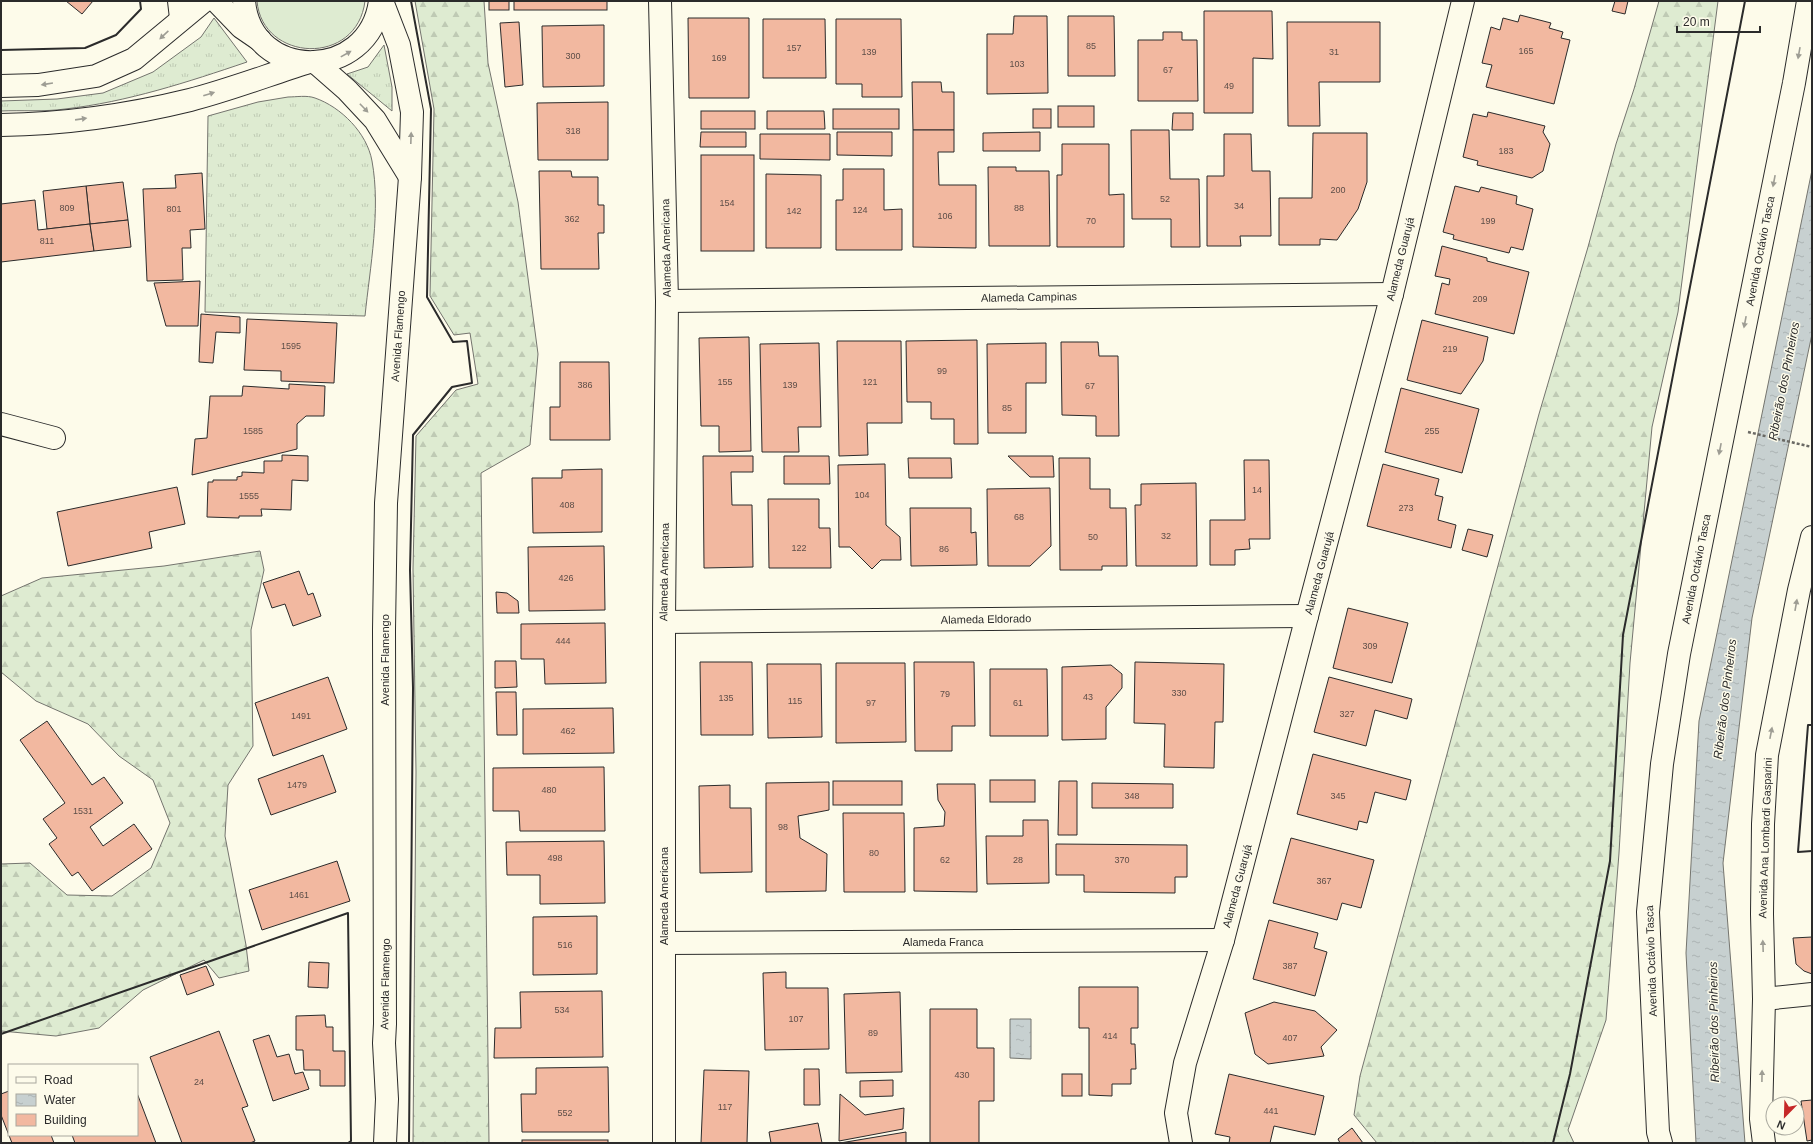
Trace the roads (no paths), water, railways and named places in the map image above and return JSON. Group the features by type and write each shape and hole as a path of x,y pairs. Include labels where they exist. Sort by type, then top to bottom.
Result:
{"street":[{"path":"1,86 38,86 96,76 134,59 180,10 204,1"},
{"path":"216,1 241,26 279,54 289,59 310,63 322,63 338,58 352,51 364,40 373,27 379,12 381,1"},
{"path":"244,1 251,26 260,40"},
{"name":"Avenida Flamengo","path":"381,1 399,45 412,112 410,177 386,503 384,630 386,878 384,1043 387,1099 385,1143"},
{"name":"Alameda Americana","path":"660,1 667,301 664,622 664,1143"},
{"name":"Alameda Guarujá","path":"1181,1143 1176,1113 1185,1063 1223,940 1308,616 1392,294 1463,1"},
{"name":"Avenida Octávio Tasca","path":"1661,1143 1658,1132 1648,912 1662,764 1679,654 1792,91 1808,1"},
{"path":"1,125 43,125 128,113 191,100 310,63"},
{"path":"310,63 342,86 375,120 410,177"},
{"name":"Alameda Campinas","path":"667,301 1392,294"},
{"path":"1,424 54,438"},
{"name":"Avenida Ana Lombardi Gasparini","path":"1764,1143 1761,1119 1764,999 1762,914 1763,824 1767,755 1799,590 1812,537"},
{"name":"Alameda Eldorado","path":"664,622 1308,616"},
{"name":"Alameda Franca","path":"664,944 1223,940"},
{"path":"1764,999 1812,994"}],"water":[{"name":"Ribeirão dos Pinheiros","path":"1812,170 1812,334 1752,618 1723,863 1745,1143 1696,1143 1686,953 1699,721"},
{"path":"1010,1019 1031,1019 1031,1059 1010,1058"}]}
